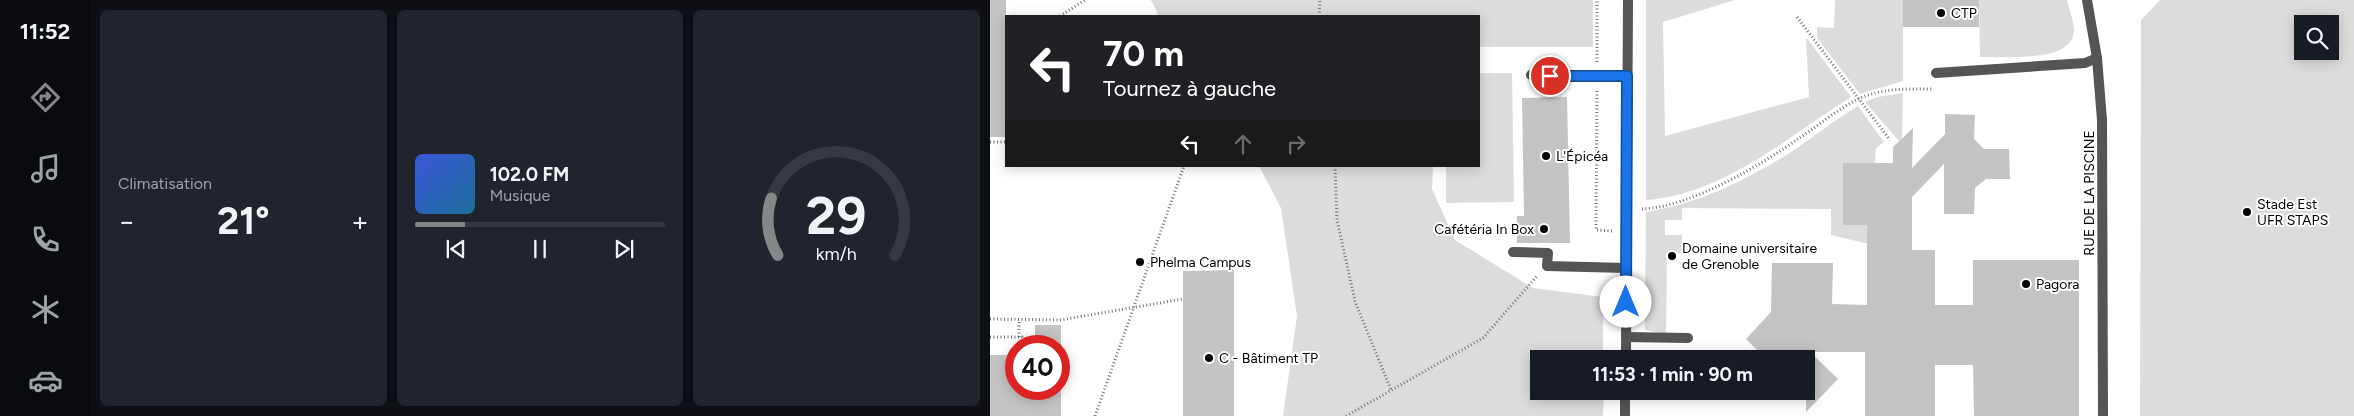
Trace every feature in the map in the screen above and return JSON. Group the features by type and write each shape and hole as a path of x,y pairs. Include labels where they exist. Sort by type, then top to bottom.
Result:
{"street":[{"path":"1626,350 1628,0"},
{"name":"RUE DE LA PISCINE","path":"2087,0 2097,58 2102,120 2104,416"},
{"path":"1936,73 2085,63 2097,58"},
{"path":"1530,75 1627,76"},
{"path":"1513,252 1548,253 1547,266 1626,268"},
{"path":"1626,337 1688,338"},
{"path":"1625,400 1625,416"}],"path":[{"path":"1062,15 1085,0"},
{"path":"1319,15 1320,0"},
{"path":"1597,0 1596,230 1612,231"},
{"path":"1797,17 1890,140"},
{"path":"1639,209 1674,203 1740,174 1775,155 1826,119 1859,100 1885,91 1913,89"},
{"path":"990,142 1005,142"},
{"path":"1095,416 1184,167"},
{"path":"1336,167 1337,220 1354,301 1391,390"},
{"path":"1346,416 1483,338 1547,266"},
{"path":"990,319 1060,320 1183,299"},
{"path":"1019,320 1019,335"},
{"path":"990,337 1005,337"}],"shaded area":[{"path":"1151,0 1593,0 1593,47 1480,47 1480,15 1158,15"},
{"path":"1646,0 1735,0 1663,22 1665,136 1809,97 1806,37 1851,97 1779,146 1728,175 1702,187 1675,195 1646,200"},
{"path":"1835,0 1903,0 1903,81 1860,94 1817,38 1817,27 1834,28"},
{"path":"1979,0 2067,0 2074,27 2070,42 2062,49 2035,56 1980,57"},
{"name":"Stade Est UFR STAPS","path":"2160,0 2354,0 2354,416 2140,416 2141,20"},
{"path":"1480,73 1512,73 1514,202 1446,203 1446,167 1480,167"},
{"path":"1903,93 1902,138 1899,141 1865,102 1877,97"},
{"path":"1858,106 1884,142 1876,148 1875,163 1843,163 1843,225 1904,225 1869,244 1831,235 1831,209 1682,208 1682,220 1665,220 1665,235 1682,235 1682,253 1667,253 1666,334 1645,330 1646,212 1703,197 1757,172 1791,152"},
{"path":"1260,167 1433,167 1432,189 1455,240 1533,288 1603,297 1603,350 1530,350 1530,400 1604,400 1603,416 1283,416 1297,316 1281,208"}],"building":[{"path":"990,0 1006,0 1005,137 990,137"},
{"name":"CTP","path":"1903,0 1979,0 1979,27 1903,27"},
{"name":"L'Épicéa","path":"1567,97 1570,243 1517,243 1517,216 1524,216 1522,98"},
{"name":"Pagora","path":"1945,114 1975,115 1974,139 1984,149 2009,149 2010,179 1986,179 1975,188 1974,214 1944,214 1944,164 1912,197 1912,250 1935,250 1935,305 1973,305 1973,260 2079,260 2079,416 1974,416 1973,365 1935,365 1935,416 1865,416 1865,352 1757,350 1746,339 1771,312 1772,263 1833,263 1832,304 1867,305 1867,225 1843,225 1843,163 1893,163 1893,147 1913,128 1912,168 1945,134"},
{"name":"C - Bâtiment TP","path":"1234,270 1234,416 1183,416 1183,271"},
{"path":"1035,325 1061,325 1061,335 1035,335"},
{"path":"990,355 1005,355 1005,400 1061,400 1061,416 990,416"},
{"name":"Pagora","path":"1815,357 1838,379 1806,412 1806,400 1815,400"}],"place":[{"name":"CTP","path":"1941,13"},
{"name":"L'Épicéa","path":"1546,156"},
{"name":"Stade Est UFR STAPS","path":"2247,212"},
{"name":"Cafétéria In Box","path":"1544,229"},
{"name":"Domaine universitaire de Grenoble","path":"1672,256"},
{"name":"Phelma Campus","path":"1140,262"},
{"name":"Pagora","path":"2026,284"},
{"name":"C - Bâtiment TP","path":"1209,358"}],"route":[{"path":"1550,76 1627,76 1626,302"}]}
